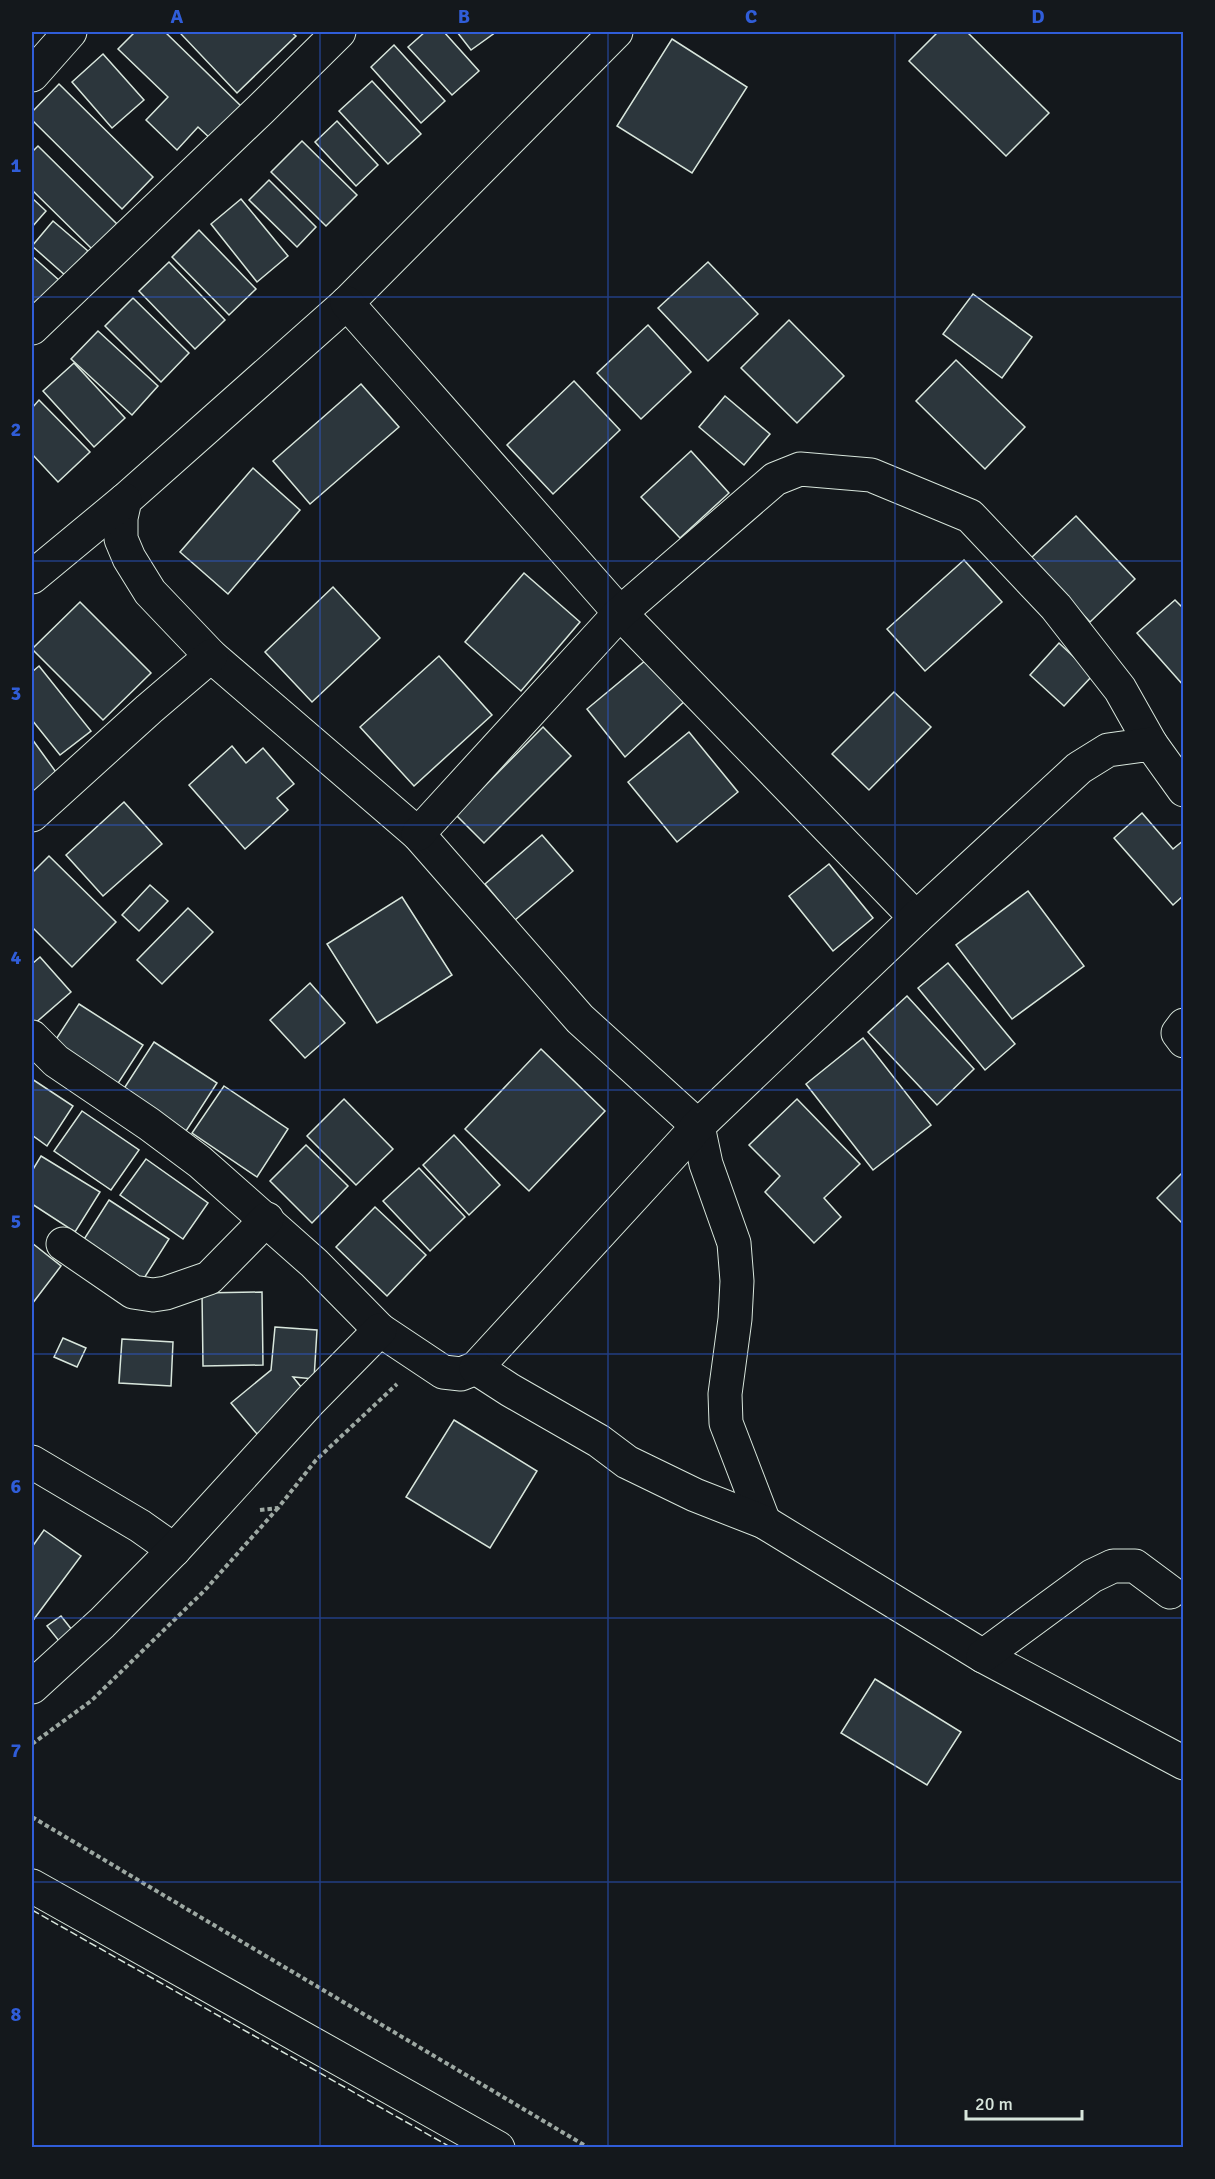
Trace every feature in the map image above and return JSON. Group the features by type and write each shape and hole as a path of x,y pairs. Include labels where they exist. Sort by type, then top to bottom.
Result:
{"street":[{"path":"32,75 70,32"},
{"path":"32,328 339,32"},
{"path":"32,577 125,500 346,303 616,32"},
{"path":"346,303 620,613 916,918"},
{"path":"418,834 620,613 775,479 800,469 872,475 970,516 1056,607 1166,746 1184,790"},
{"path":"125,500 121,539 129,558 150,592 211,656 418,834 580,1019 698,1126 706,1164 734,1243 737,1281 735,1318 725,1394 726,1423 764,1522"},
{"path":"32,815 211,656"},
{"path":"32,1037 56,1061 149,1124 200,1162 267,1219 380,1330 443,1372 461,1374 476,1368 698,1126 916,918 1079,768 1108,750 1166,746"},
{"path":"1184,1025 1178,1033 1184,1041"},
{"path":"63,1244 133,1292 160,1294 209,1278 267,1219"},
{"path":"32,1687 102,1623 174,1550 309,1401 380,1330"},
{"path":"476,1368 599,1441 627,1462 695,1495 764,1522 983,1656 1184,1763"},
{"path":"32,1462 140,1526 174,1550"},
{"path":"983,1656 1092,1576 1113,1566 1135,1566 1170,1592"},
{"path":"32,1886 498,2148"}],"path":[{"path":"32,1744 91,1701 205,1590 278,1508 316,1460 424,1359"},
{"path":"208,1513 278,1508"},
{"path":"32,1817 589,2148"}],"building":[{"path":"135,32 165,32 242,107 211,139 198,127 177,150 146,120 168,97 118,49"},
{"path":"184,32 291,32 296,36 237,93 181,34"},
{"path":"425,32 444,32 479,71 452,95 408,47"},
{"path":"457,32 496,32 471,50"},
{"path":"938,32 967,32 1049,113 1006,156 909,61"},
{"path":"672,39 747,87 692,173 617,126"},
{"path":"394,45 445,101 421,123 371,67"},
{"path":"103,54 144,100 112,128 72,82"},
{"path":"372,81 421,134 388,164 339,111"},
{"path":"59,84 153,177 122,209 32,120 32,112"},
{"path":"337,121 378,165 356,186 315,142"},
{"path":"302,141 357,195 326,226 271,172"},
{"path":"38,146 118,225 93,250 32,190 32,152"},
{"path":"269,180 316,227 297,247 249,200"},
{"path":"32,198 46,211 32,227"},
{"path":"241,199 288,256 257,282 211,224"},
{"path":"53,221 88,251 66,276 32,246"},
{"path":"199,230 256,289 229,315 172,257"},
{"path":"32,256 60,281 32,310"},
{"path":"169,262 225,320 195,349 139,291"},
{"path":"708,262 758,314 708,361 658,308"},
{"path":"973,294 1032,337 1002,378 943,334"},
{"path":"133,298 189,353 161,382 105,326"},
{"path":"789,320 844,376 797,423 741,368"},
{"path":"648,325 691,372 641,419 597,373"},
{"path":"98,331 158,386 132,415 71,359"},
{"path":"956,360 1025,427 985,469 916,401"},
{"path":"74,363 125,418 94,447 43,391"},
{"path":"574,381 620,430 553,494 507,445"},
{"path":"361,384 399,427 310,504 273,461"},
{"path":"725,396 770,434 744,465 699,427"},
{"path":"39,400 90,452 58,482 32,454 32,408"},
{"path":"691,451 729,493 680,538 641,497"},
{"path":"253,468 300,510 228,594 180,552"},
{"path":"1076,516 1135,579 1090,622 1031,558"},
{"path":"964,560 1002,602 925,671 887,629"},
{"path":"524,573 580,622 521,691 465,642"},
{"path":"333,587 380,638 312,702 265,652"},
{"path":"1175,600 1184,609 1184,686 1137,633"},
{"path":"80,602 151,673 103,720 32,649"},
{"path":"1059,643 1093,675 1064,706 1030,675"},
{"path":"439,656 492,715 414,786 360,727"},
{"path":"646,660 688,698 625,757 587,709"},
{"path":"39,666 91,731 60,755 32,720 32,672"},
{"path":"894,692 931,727 869,790 832,754"},
{"path":"543,727 571,756 484,843 456,815"},
{"path":"689,732 738,792 677,842 628,782"},
{"path":"32,739 61,779 32,801"},
{"path":"232,746 246,763 263,748 294,784 277,798 288,810 245,849 189,785"},
{"path":"124,802 162,844 103,896 66,855"},
{"path":"1142,813 1173,849 1184,840 1184,895 1173,905 1114,838"},
{"path":"542,835 573,871 515,920 485,884"},
{"path":"49,856 116,922 72,967 32,927 32,873"},
{"path":"829,864 873,918 833,951 789,896"},
{"path":"150,885 168,901 139,931 122,915"},
{"path":"1028,891 1084,966 1012,1019 956,945"},
{"path":"402,897 452,975 377,1023 327,944"},
{"path":"188,908 213,932 162,984 137,960"},
{"path":"40,957 71,992 33,1025 32,964"},
{"path":"948,963 1015,1044 985,1070 918,988"},
{"path":"310,983 345,1023 305,1058 270,1020"},
{"path":"907,996 974,1069 937,1105 868,1032"},
{"path":"79,1004 143,1045 115,1088 51,1047"},
{"path":"863,1038 931,1125 873,1170 806,1084"},
{"path":"154,1042 217,1083 186,1131 123,1090"},
{"path":"541,1049 605,1111 529,1191 465,1129"},
{"path":"32,1079 73,1106 47,1146 32,1135"},
{"path":"224,1086 288,1129 257,1177 192,1133"},
{"path":"344,1099 393,1149 356,1185 307,1136"},
{"path":"797,1099 860,1164 824,1198 841,1217 814,1243 765,1192 780,1176 749,1145"},
{"path":"82,1111 139,1150 111,1190 54,1151"},
{"path":"454,1135 500,1185 469,1215 423,1165"},
{"path":"306,1145 348,1186 312,1223 270,1181"},
{"path":"41,1156 100,1192 75,1232 32,1204 32,1171"},
{"path":"146,1159 208,1203 183,1239 120,1195"},
{"path":"419,1168 465,1217 430,1251 383,1201"},
{"path":"1184,1171 1184,1225 1157,1198"},
{"path":"109,1200 169,1239 141,1283 81,1244"},
{"path":"375,1207 426,1255 387,1296 336,1247"},
{"path":"32,1243 61,1266 32,1304"},
{"path":"262,1292 263,1365 203,1366 202,1293"},
{"path":"275,1327 317,1330 314,1379 293,1377 306,1393 257,1434 231,1403 271,1370"},
{"path":"63,1338 86,1348 77,1367 54,1357"},
{"path":"122,1339 173,1342 171,1386 119,1383"},
{"path":"454,1420 537,1471 490,1548 406,1497"},
{"path":"44,1530 81,1556 34,1619 32,1617 32,1547"},
{"path":"61,1616 72,1630 59,1641 47,1626"},
{"path":"875,1679 961,1732 927,1785 841,1733"}],"fence":[{"path":"32,1910 452,2148"}]}
